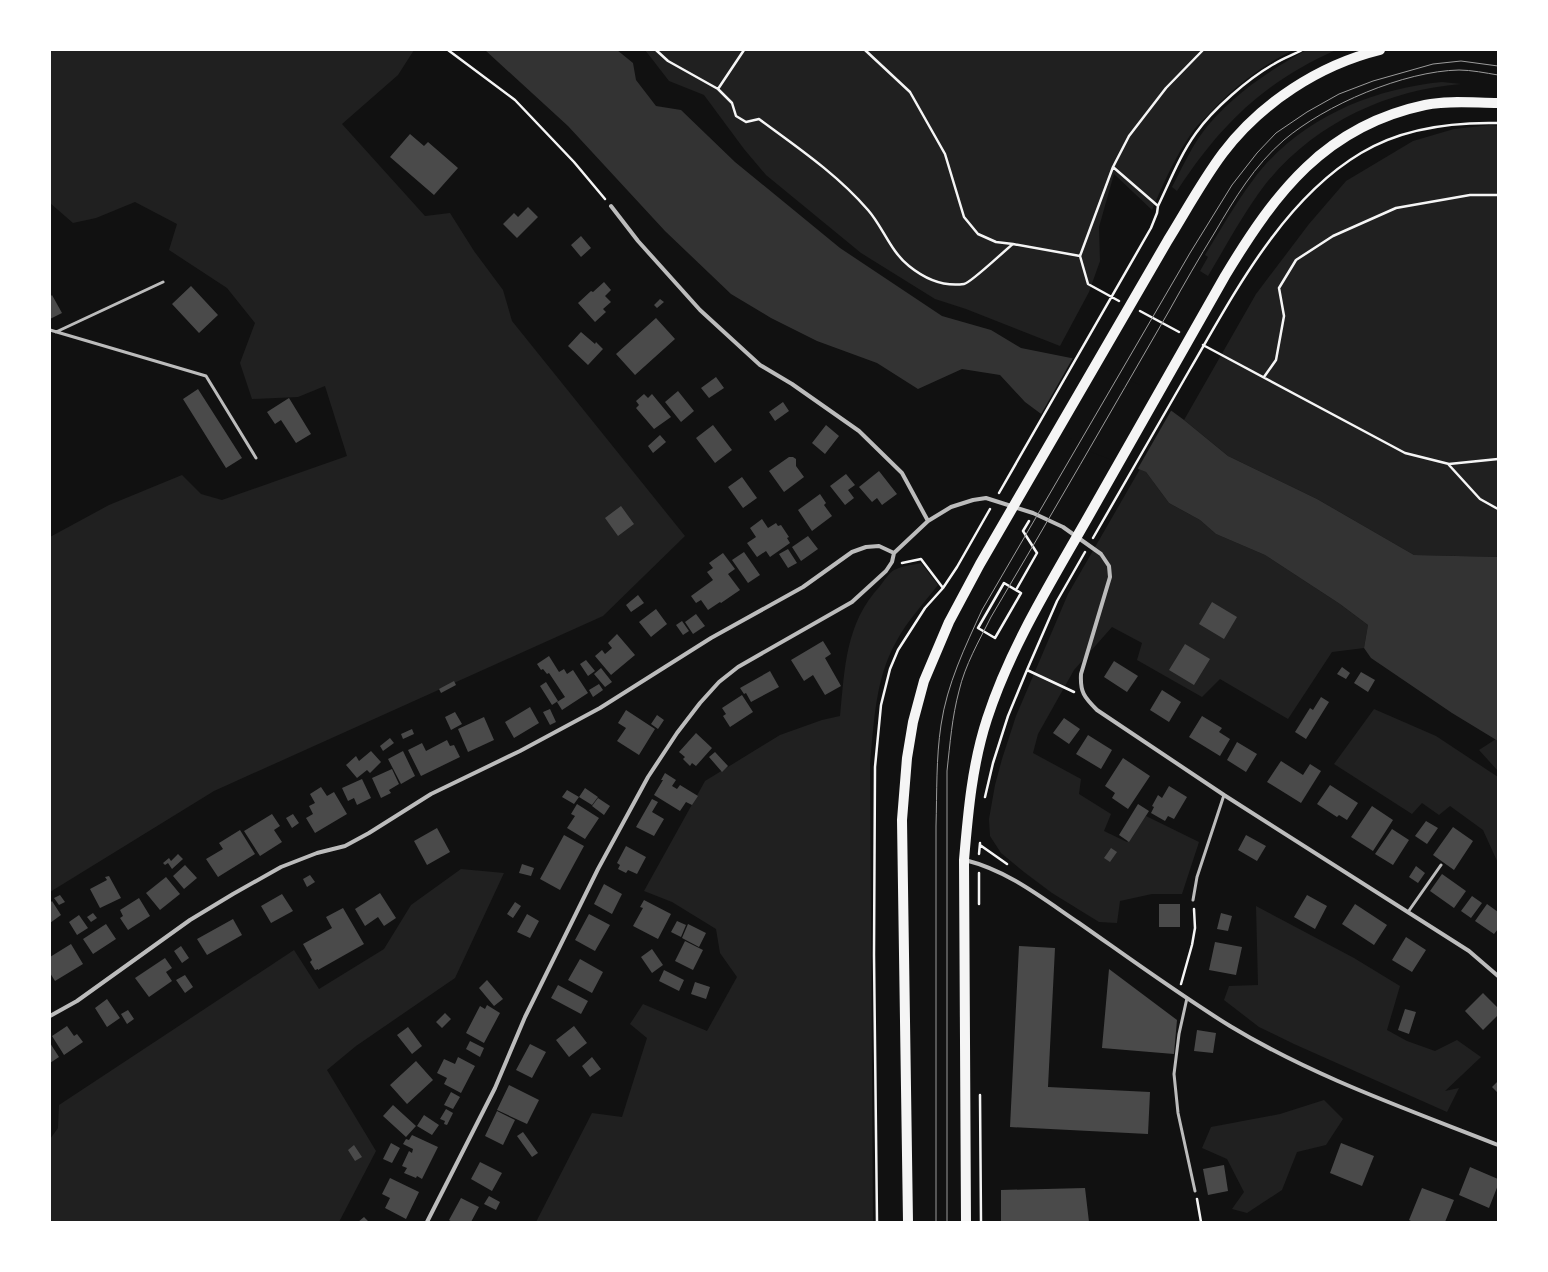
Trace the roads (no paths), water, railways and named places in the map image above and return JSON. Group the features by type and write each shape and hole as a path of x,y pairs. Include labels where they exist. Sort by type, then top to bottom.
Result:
{"main road":[{"path":"908,1222 902,820 907,758 913,722 924,681 949,622 980,564 1168,240 1198,190 1224,153 1247,126 1271,104 1302,83 1329,68 1380,50"},
{"path":"966,1222 964,860 968,806 979,746 987,719 1011,658 1044,595 1225,276 1247,239 1273,203 1299,174 1324,150 1349,134 1383,117 1426,105 1466,102 1498,103"}],"street":[{"path":"612,206 638,241 700,310 760,365 792,384 859,431 902,473 928,521"},
{"path":"427,1222 495,1088 525,1017 598,869 648,777 677,733 700,703 720,682 738,667 852,602 886,570 892,562 894,553 928,521 951,507 973,500 986,498 1033,513 1063,527 1100,554 1109,566 1110,577 1080,674 1080,686 1084,697 1097,710 1224,795 1469,951 1498,976"},
{"path":"50,1016 77,1001 190,920 233,894 281,867 317,853 345,846 369,833 431,794 520,751 600,708 711,638 803,587 852,552 866,547 879,546 894,553"},
{"path":"964,860 979,864 1016,880 1187,998 1231,1026 1300,1064 1498,1145"}],"lane":[{"path":"56,332 163,282"},
{"path":"50,330 206,376 256,458"},
{"path":"1193,900 1197,877 1224,795"},
{"path":"1408,912 1441,865"},
{"path":"1187,998 1178,1034 1174,1074 1178,1113 1195,1191"}],"tram line":[{"path":"936,1222 936,826 938,750 941,725 952,680 982,610 1190,253 1232,185 1257,153 1276,133 1307,112 1339,94 1373,81 1433,64 1461,61 1498,66"},
{"path":"947,1222 947,771 957,701 962,681 973,653 991,617 1197,261 1238,195 1263,161 1284,140 1321,114 1366,92 1390,83 1414,76 1459,70 1498,75"}]}
